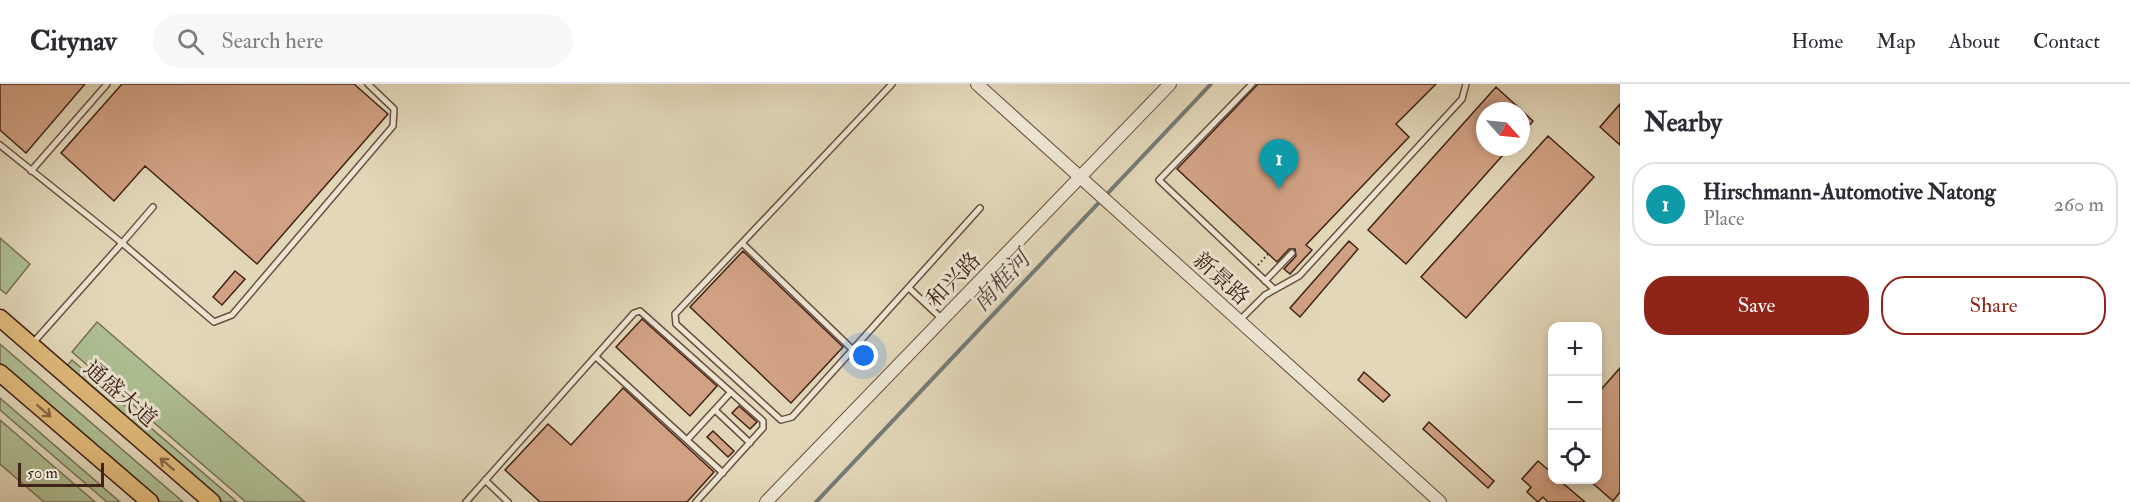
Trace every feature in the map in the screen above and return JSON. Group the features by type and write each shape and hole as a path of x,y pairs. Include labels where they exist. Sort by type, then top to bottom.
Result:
{"main road":[{"name":"通盛大道","path":"0,318 212,502"},
{"path":"0,373 150,502"}],"street":[{"name":"新景路","path":"977,84 1440,502"},
{"name":"和兴路","path":"766,502 1170,84"}],"lane":[{"path":"31,171 107,84"},
{"path":"0,146 122,243 214,322 232,315 393,126 394,109 368,84"},
{"path":"892,84 675,314 676,324 781,420 792,417 910,289 980,207"},
{"path":"1252,84 1159,180 1274,290"},
{"path":"1239,321 1274,290 1299,276 1462,99 1466,84"},
{"path":"31,345 153,207"},
{"path":"742,243 854,350"},
{"path":"1265,281 1292,253"},
{"path":"910,289 943,320"},
{"path":"466,502 634,313 640,311 764,421 763,428 696,502"},
{"path":"596,357 723,473"},
{"path":"687,440 731,392"},
{"path":"715,410 750,443"},
{"path":"485,480 508,502"}],"path":[{"path":"1253,270 1268,254"}],"green space":[{"path":"0,238 30,264 6,294 0,289"},
{"path":"97,322 305,502 246,502 72,352"},
{"path":"0,344 183,502 161,502 0,363"},
{"path":"72,360 237,502 223,502 66,367"},
{"path":"0,398 120,502 107,502 0,410"},
{"path":"0,420 95,502 44,502 0,464"}],"building":[{"path":"0,84 85,84 26,153 0,130"},
{"path":"122,84 354,84 388,114 257,264 145,166 114,201 61,153"},
{"path":"1258,84 1436,84 1396,124 1409,137 1306,245 1312,250 1290,274 1284,269 1296,256 1295,249 1289,249 1277,262 1177,169"},
{"path":"1496,87 1512,102 1483,102"},
{"path":"1620,104 1620,145 1600,127"},
{"path":"1476,109 1476,156 1502,156 1406,264 1368,230"},
{"path":"1548,136 1594,177 1466,318 1421,277"},
{"path":"1349,241 1358,249 1300,317 1290,308"},
{"path":"743,251 843,347 791,403 690,307"},
{"path":"235,271 245,279 222,305 213,297"},
{"path":"642,319 717,386 690,416 616,347"},
{"path":"1620,368 1620,492 1613,501 1594,484 1602,484 1602,388"},
{"path":"1364,372 1390,395 1383,402 1358,380"},
{"path":"623,388 714,472 687,502 540,502 505,470 548,424 571,445"},
{"path":"739,406 757,422 750,429 732,413"},
{"path":"1429,422 1494,481 1488,488 1423,429"},
{"path":"713,431 734,451 728,457 707,437"},
{"path":"1538,461 1548,470 1548,484 1564,484 1585,502 1548,502 1543,497 1538,502 1527,492 1531,487 1522,479"}],"waterway":[{"name":"南框河","path":"816,502 1211,84"}],"place":[{"name":"Hirschmann-Automotive Natong","path":"1279,189"}]}
